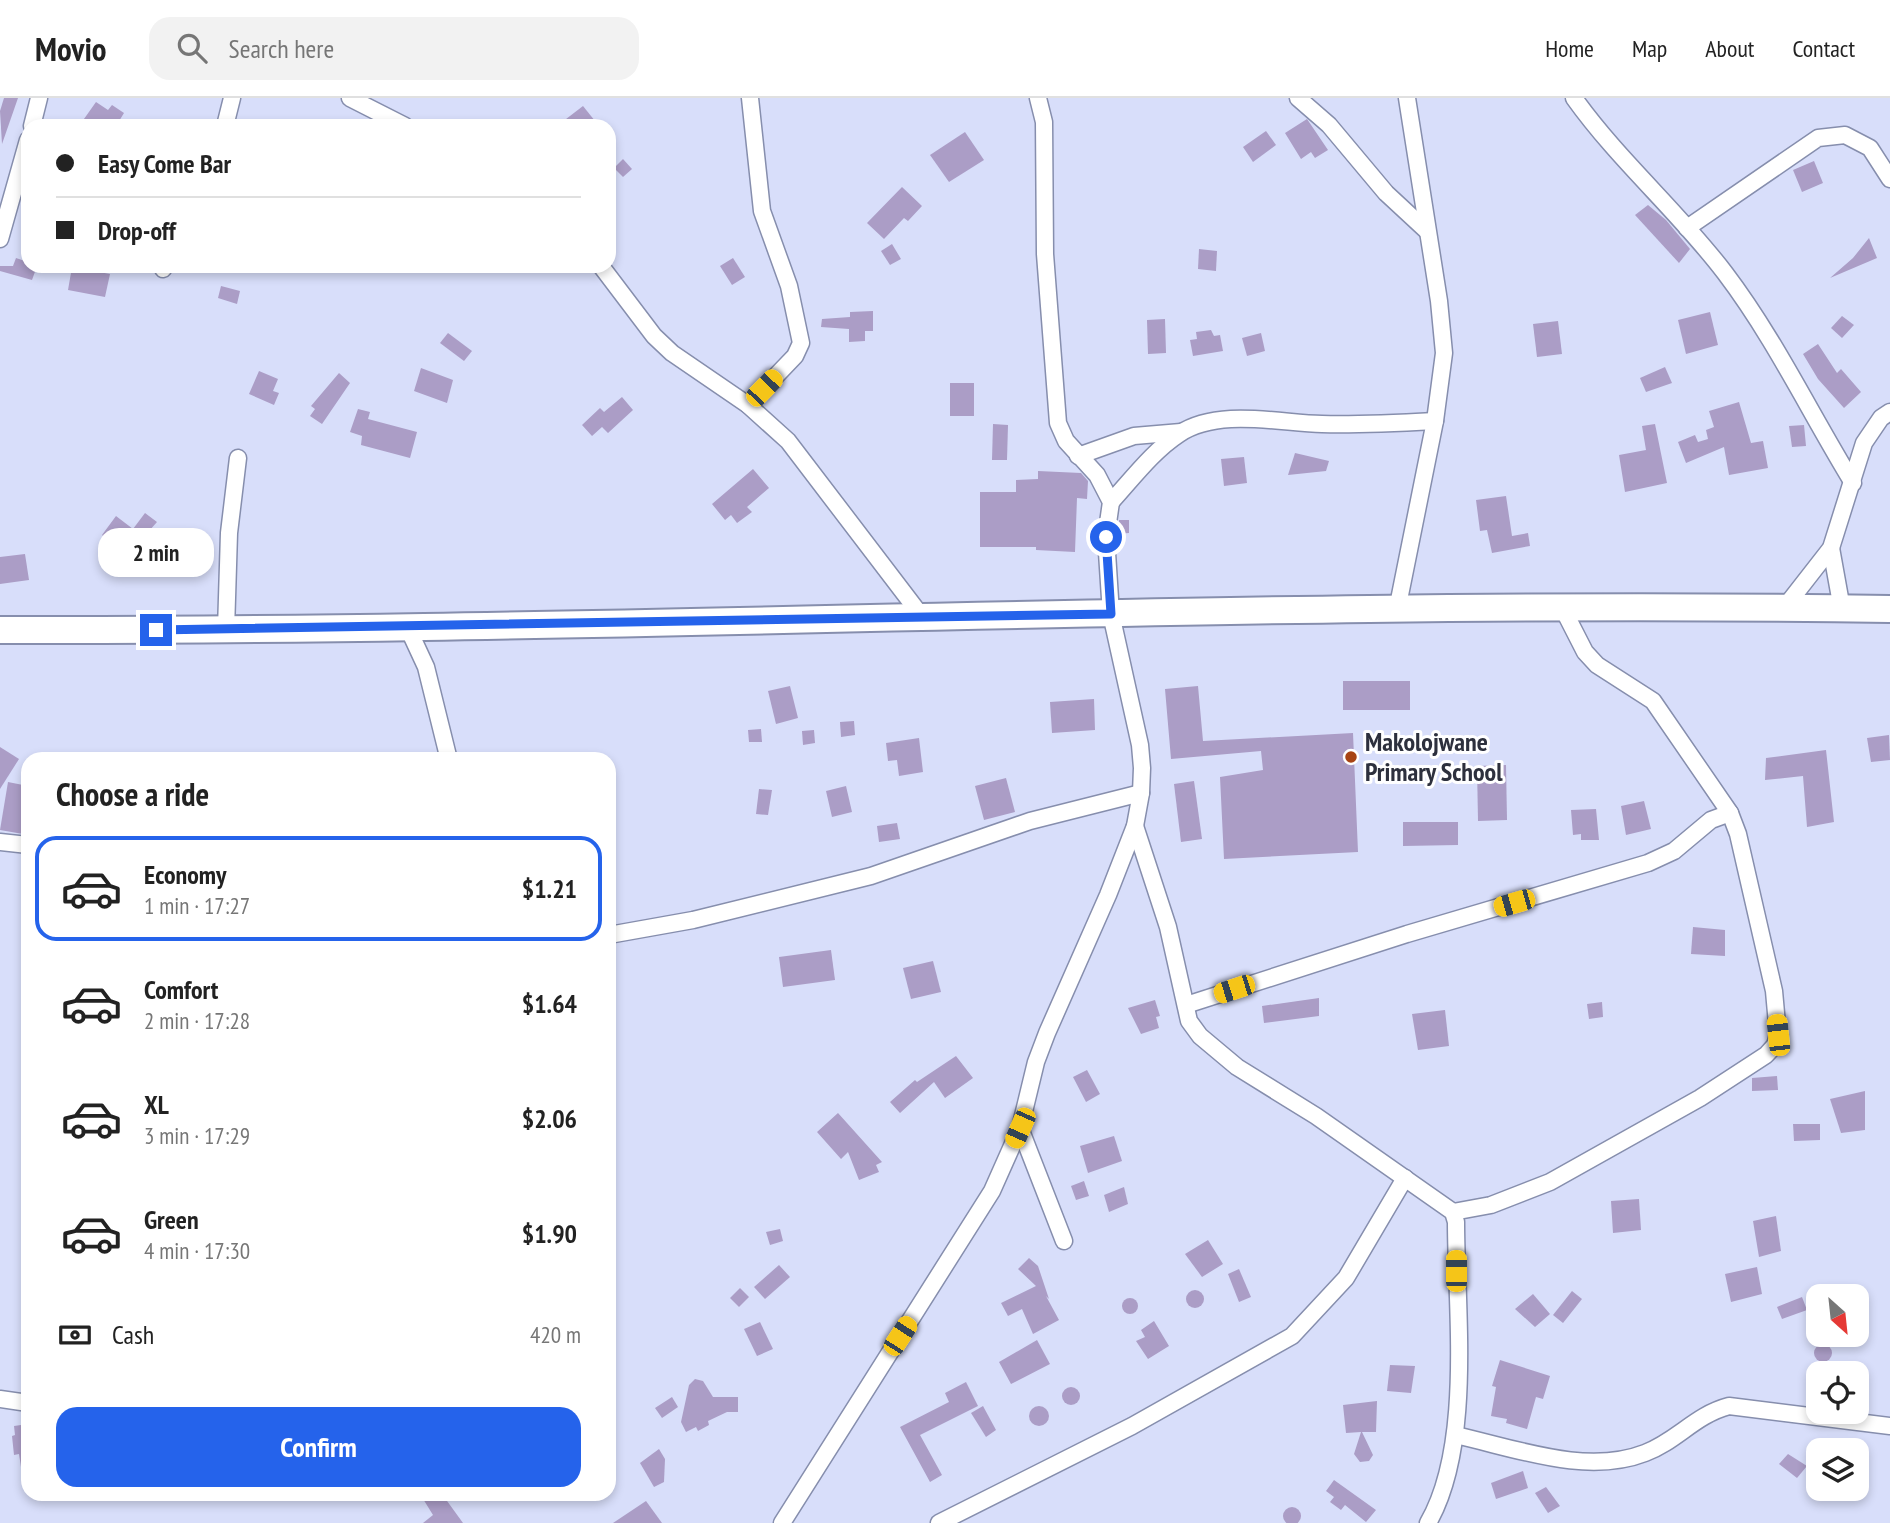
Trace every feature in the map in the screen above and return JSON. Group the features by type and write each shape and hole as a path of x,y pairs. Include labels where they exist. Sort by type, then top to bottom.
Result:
{"main road":[{"path":"0,630 226,630 1397,610 1785,607 1890,609"}],"street":[{"path":"34,119 39,98"},
{"path":"227,119 232,98"},
{"path":"349,98 391,119"},
{"path":"748,405 795,356 801,342 789,286 762,211 750,98"},
{"path":"1038,98 1044,122 1045,254 1058,423 1066,441 1097,475 1111,502"},
{"path":"1298,98 1329,125 1386,193 1427,231"},
{"path":"1397,610 1435,421 1444,353 1439,301 1407,98"},
{"path":"1574,98 1601,135 1687,228 1726,275 1782,355 1853,483"},
{"path":"1687,228 1818,138 1846,135 1870,148 1890,179"},
{"path":"0,239 21,165"},
{"path":"606,273 654,336 672,353 748,405 788,440 923,618"},
{"path":"1785,607 1831,548 1864,443 1881,418 1890,411"},
{"path":"1078,456 1134,436 1181,432 1234,420 1324,424 1435,421"},
{"path":"782,1523 963,1241 992,1191 1020,1128 1036,1062 1135,826 1141,793 1140,745 1111,614 1106,537 1111,502 1156,453 1181,432"},
{"path":"226,630 229,533 238,457"},
{"path":"1831,548 1842,608"},
{"path":"1453,1212 1492,1205 1550,1182 1700,1098 1766,1055 1778,1035 1773,991 1738,834 1730,813 1653,701 1597,665 1586,652 1563,609"},
{"path":"407,626 426,667 447,752"},
{"path":"616,935 693,920 871,876 1030,821 1141,793"},
{"path":"1186,1004 1407,934 1648,863 1674,851 1711,820 1730,813"},
{"path":"1135,826 1168,927 1189,1021 1200,1036 1237,1067 1453,1212 1456,1222 1455,1435 1442,1490 1429,1523"},
{"path":"0,842 21,844"},
{"path":"1020,1128 1064,1241"},
{"path":"939,1523 1132,1426 1292,1336 1346,1278 1405,1178"},
{"path":"0,1398 21,1402"},
{"path":"1455,1435 1586,1462 1617,1461 1647,1453 1708,1412 1729,1406 1890,1426"}],"building":[{"path":"4,98 18,98 2,144 0,111"},
{"path":"96,102 108,110 112,105 124,113 120,119 84,119"},
{"path":"583,106 593,119 566,119"},
{"path":"1307,119 1328,150 1315,158 1311,152 1301,159 1285,133"},
{"path":"1266,131 1276,145 1253,162 1243,147"},
{"path":"965,132 984,160 949,182 930,155"},
{"path":"623,159 632,169 623,177 616,170 616,166"},
{"path":"1814,161 1823,183 1802,192 1793,170"},
{"path":"902,187 922,206 908,221 904,218 884,239 867,223"},
{"path":"1648,205 1666,220 1690,249 1679,263 1635,215"},
{"path":"1869,238 1877,258 1830,278 1853,258"},
{"path":"892,244 901,259 890,265 881,251"},
{"path":"1199,249 1217,251 1216,271 1198,269"},
{"path":"16,258 21,260 21,273 34,273 32,280 0,271 0,266 13,266"},
{"path":"733,258 745,277 732,285 720,266"},
{"path":"71,273 110,274 105,297 68,290"},
{"path":"221,286 240,291 237,304 218,298"},
{"path":"873,311 873,331 865,331 865,341 849,342 849,329 821,327 822,319 850,317 850,312"},
{"path":"1710,312 1718,345 1686,354 1678,320"},
{"path":"1842,316 1854,325 1842,338 1831,328"},
{"path":"1165,319 1166,353 1148,354 1147,320"},
{"path":"1558,321 1562,354 1537,357 1533,324"},
{"path":"1211,330 1214,336 1220,335 1223,351 1193,356 1190,340 1197,339 1196,332"},
{"path":"448,333 472,351 464,361 440,343"},
{"path":"1261,333 1265,351 1247,356 1242,338"},
{"path":"1818,344 1837,373 1841,369 1861,392 1844,408 1818,379 1803,354"},
{"path":"1665,367 1672,383 1646,392 1640,378"},
{"path":"421,368 453,380 447,403 414,391"},
{"path":"259,371 278,379 273,391 279,393 274,405 249,394"},
{"path":"339,373 350,383 322,424 310,416 315,409 311,406"},
{"path":"950,383 974,383 974,416 950,416"},
{"path":"622,397 633,410 608,433 602,427 592,436 582,425 600,408 604,412"},
{"path":"1739,402 1751,443 1763,441 1768,468 1729,475 1724,447 1686,463 1678,442 1695,435 1698,442 1708,439 1706,430 1714,427 1709,411"},
{"path":"358,409 370,412 368,419 417,432 410,458 361,445 362,436 350,432"},
{"path":"993,424 1008,425 1007,460 992,460"},
{"path":"1655,424 1667,483 1625,492 1619,455 1646,450 1642,426"},
{"path":"1804,425 1806,446 1792,447 1789,426"},
{"path":"1295,453 1329,461 1326,471 1288,475"},
{"path":"1244,457 1247,483 1224,486 1221,459"},
{"path":"753,469 769,488 747,507 752,512 737,523 731,515 725,520 712,504"},
{"path":"1038,471 1081,473 1088,481 1087,499 1077,498 1075,552 1036,550 1036,547 980,547 980,492 1016,492 1016,480 1038,479"},
{"path":"1506,496 1512,536 1528,533 1530,546 1492,553 1487,530 1480,531 1476,500"},
{"path":"145,513 157,522 149,531 163,542 147,562 139,557 136,561 102,535 116,516 133,529"},
{"path":"1119,520 1129,520 1129,533 1117,534"},
{"path":"25,554 29,580 0,584 0,557"},
{"path":"1343,681 1410,681 1410,710 1343,710"},
{"path":"790,686 798,718 776,724 768,691"},
{"path":"1198,686 1203,741 1353,733 1358,852 1224,859 1220,777 1263,770 1261,751 1171,759 1165,689"},
{"path":"1094,699 1095,730 1052,733 1050,702"},
{"path":"854,721 855,735 841,737 840,722"},
{"path":"761,729 762,742 749,742 748,730"},
{"path":"814,730 815,743 803,745 802,731"},
{"path":"1889,735 1890,760 1871,762 1867,738"},
{"path":"919,738 923,772 899,776 897,760 888,761 886,743"},
{"path":"0,747 19,759 0,789"},
{"path":"1826,750 1834,822 1807,827 1803,776 1765,780 1766,758"},
{"path":"1506,765 1507,820 1478,821 1477,766"},
{"path":"1006,778 1015,812 984,820 975,786"},
{"path":"1194,781 1202,839 1181,842 1174,784"},
{"path":"8,782 21,785 21,834 0,830"},
{"path":"846,786 852,812 832,817 826,791"},
{"path":"759,789 772,790 768,815 756,814"},
{"path":"1644,801 1651,829 1626,835 1621,806"},
{"path":"1596,809 1599,840 1581,840 1581,834 1573,835 1571,810"},
{"path":"1403,822 1458,822 1458,845 1403,846"},
{"path":"897,823 900,839 879,842 877,826"},
{"path":"1693,927 1725,930 1725,956 1691,954"},
{"path":"831,950 835,980 783,987 779,957"},
{"path":"933,961 941,992 911,999 903,968"},
{"path":"1319,998 1319,1016 1264,1023 1262,1006"},
{"path":"1155,1000 1160,1016 1156,1017 1159,1028 1141,1034 1128,1008"},
{"path":"1602,1002 1603,1017 1589,1019 1587,1004"},
{"path":"1445,1010 1449,1046 1418,1050 1412,1014"},
{"path":"956,1056 973,1078 945,1098 934,1082 900,1113 890,1102 915,1080 917,1082"},
{"path":"1087,1070 1100,1094 1086,1102 1073,1077"},
{"path":"1777,1076 1778,1090 1752,1091 1752,1078"},
{"path":"1865,1091 1865,1130 1841,1133 1830,1099"},
{"path":"838,1113 882,1162 876,1165 879,1172 859,1180 848,1152 841,1159 817,1132"},
{"path":"1793,1124 1820,1124 1820,1140 1794,1141"},
{"path":"1114,1136 1122,1161 1088,1173 1080,1146"},
{"path":"1084,1181 1089,1196 1076,1200 1071,1186"},
{"path":"1124,1187 1128,1204 1109,1212 1104,1195"},
{"path":"1639,1199 1641,1230 1613,1233 1611,1201"},
{"path":"1776,1216 1781,1251 1759,1257 1753,1221"},
{"path":"780,1229 783,1241 770,1245 766,1232"},
{"path":"1208,1240 1223,1264 1202,1277 1185,1254"},
{"path":"1029,1258 1038,1266 1049,1299 1046,1296 1059,1320 1033,1334 1022,1309 1008,1316 1001,1303 1036,1286 1018,1269"},
{"path":"779,1265 790,1277 765,1299 754,1287"},
{"path":"1757,1267 1762,1294 1731,1302 1725,1274"},
{"path":"1239,1269 1251,1297 1239,1302 1228,1274"},
{"path":"740,1288 749,1297 739,1307 730,1298"},
{"path":"1195,1290 1201,1293 1204,1299 1201,1305 1195,1308 1189,1305 1186,1299 1189,1293"},
{"path":"1572,1291 1582,1299 1563,1323 1553,1315"},
{"path":"1533,1294 1550,1314 1535,1327 1515,1309"},
{"path":"1802,1297 1806,1310 1782,1319 1777,1307"},
{"path":"1127,1298 1133,1298 1138,1306 1136,1312 1127,1314 1122,1309 1122,1303"},
{"path":"1154,1321 1169,1346 1148,1359 1136,1341 1145,1337 1141,1330"},
{"path":"760,1322 773,1349 757,1356 744,1329"},
{"path":"1037,1340 1050,1364 1011,1384 999,1362"},
{"path":"1816,1348 1831,1350 1831,1356 1826,1361 1817,1359 1814,1353"},
{"path":"1500,1360 1550,1376 1543,1399 1536,1397 1527,1429 1506,1423 1507,1419 1491,1416 1496,1387 1492,1386"},
{"path":"1390,1365 1415,1366 1411,1393 1387,1391"},
{"path":"695,1379 703,1381 713,1397 738,1397 738,1412 727,1412 708,1421 709,1425 698,1431 696,1427 686,1432 681,1422 689,1385"},
{"path":"966,1382 978,1406 920,1435 942,1475 930,1482 900,1427 949,1402 945,1393"},
{"path":"1067,1387 1075,1387 1080,1396 1078,1403 1067,1405 1062,1400 1062,1392"},
{"path":"672,1397 678,1407 662,1418 655,1408"},
{"path":"1377,1401 1376,1432 1362,1432 1373,1455 1369,1461 1360,1462 1354,1454 1361,1432 1346,1433 1343,1405"},
{"path":"983,1406 996,1430 986,1437 971,1413"},
{"path":"1039,1406 1046,1409 1049,1416 1046,1423 1039,1426 1032,1423 1029,1416 1032,1409"},
{"path":"21,1425 21,1467 19,1454 14,1455 14,1426"},
{"path":"659,1449 665,1459 664,1482 654,1487 640,1463"},
{"path":"1788,1454 1806,1467 1797,1478 1779,1464"},
{"path":"1523,1471 1528,1488 1496,1499 1491,1483"},
{"path":"1334,1480 1376,1510 1366,1522 1345,1505 1341,1510 1330,1502 1334,1497 1326,1491"},
{"path":"1546,1487 1560,1506 1548,1513 1535,1493"},
{"path":"424,1501 447,1501 463,1523 423,1523 433,1515"},
{"path":"646,1501 662,1523 613,1523"},
{"path":"1292,1507 1300,1513 1300,1519 1295,1524 1286,1522 1283,1516 1286,1510"}],"place":[{"name":"Makolojwane Primary School","path":"1351,757"}],"route":[{"path":"156,630 1111,614 1106,537"}]}
